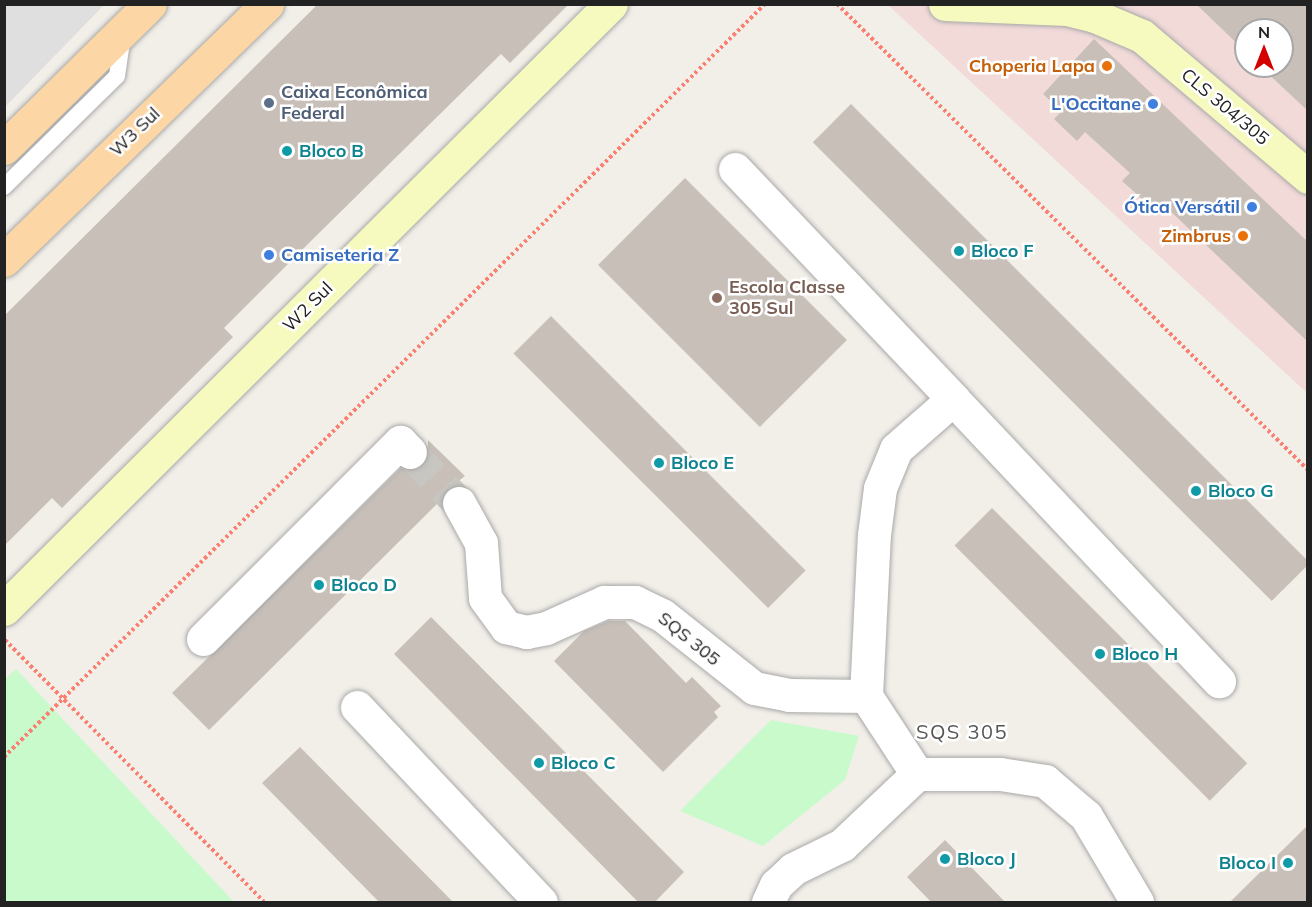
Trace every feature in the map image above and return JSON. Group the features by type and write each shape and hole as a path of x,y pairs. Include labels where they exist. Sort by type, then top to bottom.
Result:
{"main road":[{"path":"4,148 150,4"},
{"path":"228,4 241,9 265,6"},
{"name":"W3 Sul","path":"4,260 265,6"}],"street":[{"name":"W2 Sul","path":"7,601 611,4"},
{"path":"945,4 1031,5 1095,16 1142,36"},
{"path":"1128,4 1142,36"},
{"name":"CLS 304/305","path":"1142,36 1308,177"},
{"path":"735,169 1219,681"},
{"path":"917,774 866,696 880,488 896,449 953,399"},
{"path":"203,639 400,442 410,452"},
{"name":"SQS 305","path":"459,503 481,543 485,598 506,627 526,632 546,628 604,602 635,602 662,615 754,688 789,696 866,696"},
{"path":"357,707 541,903"},
{"path":"768,903 776,885 793,869 842,845 917,774 1000,774 1045,781 1086,816 1137,903"}],"lane":[{"path":"4,187 117,76 123,31"}],"path":[{"path":"4,757 65,701 765,4"},
{"path":"837,4 1308,470"},
{"path":"4,640 264,903"}],"shaded area":[{"path":"4,5 104,5 5,107"},
{"path":"888,5 1307,5 1307,393"}],"green space":[{"path":"16,669 234,902 5,902 4,680"},
{"path":"771,720 859,736 845,780 763,846 680,811"}],"building":[{"path":"318,4 569,4 510,63 501,54 315,237 224,328 233,337 62,508 52,498 4,546 4,316"},
{"path":"1196,4 1308,4 1308,111 1273,78 1294,78 1294,18 1234,18 1234,40"},
{"path":"1094,39 1308,242 1308,342 1164,205 1157,212 1122,181 1130,173 1085,132 1077,141 1054,119 1062,111 1043,94"},
{"path":"851,104 1308,561 1308,565 1272,601 813,142"},
{"name":"Escola Classe 305 Sul","path":"685,178 847,340 760,427 598,265"},
{"name":"Bloco E","path":"551,316 806,571 768,608 514,353"},
{"name":"Bloco D","path":"428,440 465,476 443,493 441,500 209,730 172,693 401,468 414,470 423,466 428,456"},
{"name":"Bloco H","path":"992,508 1247,763 1210,801 955,545"},
{"name":"Bloco C","path":"431,617 684,872 654,903 639,903 394,654"},
{"path":"608,621 625,621 686,683 692,677 721,706 714,712 718,717 663,772 554,661 584,631"},
{"path":"300,747 454,903 380,903 262,783"},
{"name":"Bloco I","path":"1308,825 1308,903 1229,903"},
{"name":"Bloco J","path":"945,840 1006,903 932,903 907,877"}],"tunnel":[{"path":"410,452 459,503"}],"place":[{"name":"Choperia Lapa","path":"1107,66"},
{"name":"Caixa Econômica Federal","path":"269,103"},
{"name":"L'Occitane","path":"1153,104"},
{"name":"Bloco B","path":"287,151"},
{"name":"Ótica Versátil","path":"1252,207"},
{"name":"Zimbrus","path":"1243,236"},
{"name":"Bloco F","path":"959,251"},
{"name":"Camiseteria Z","path":"269,255"},
{"name":"Escola Classe 305 Sul","path":"717,298"},
{"name":"Bloco E","path":"659,463"},
{"name":"Bloco G","path":"1196,491"},
{"name":"Bloco D","path":"319,585"},
{"name":"Bloco H","path":"1100,654"},
{"name":"Bloco C","path":"539,763"},
{"name":"Bloco J","path":"945,859"},
{"name":"Bloco I","path":"1288,863"}],"district":[{"name":"SQS 305","path":"962,731"}]}
